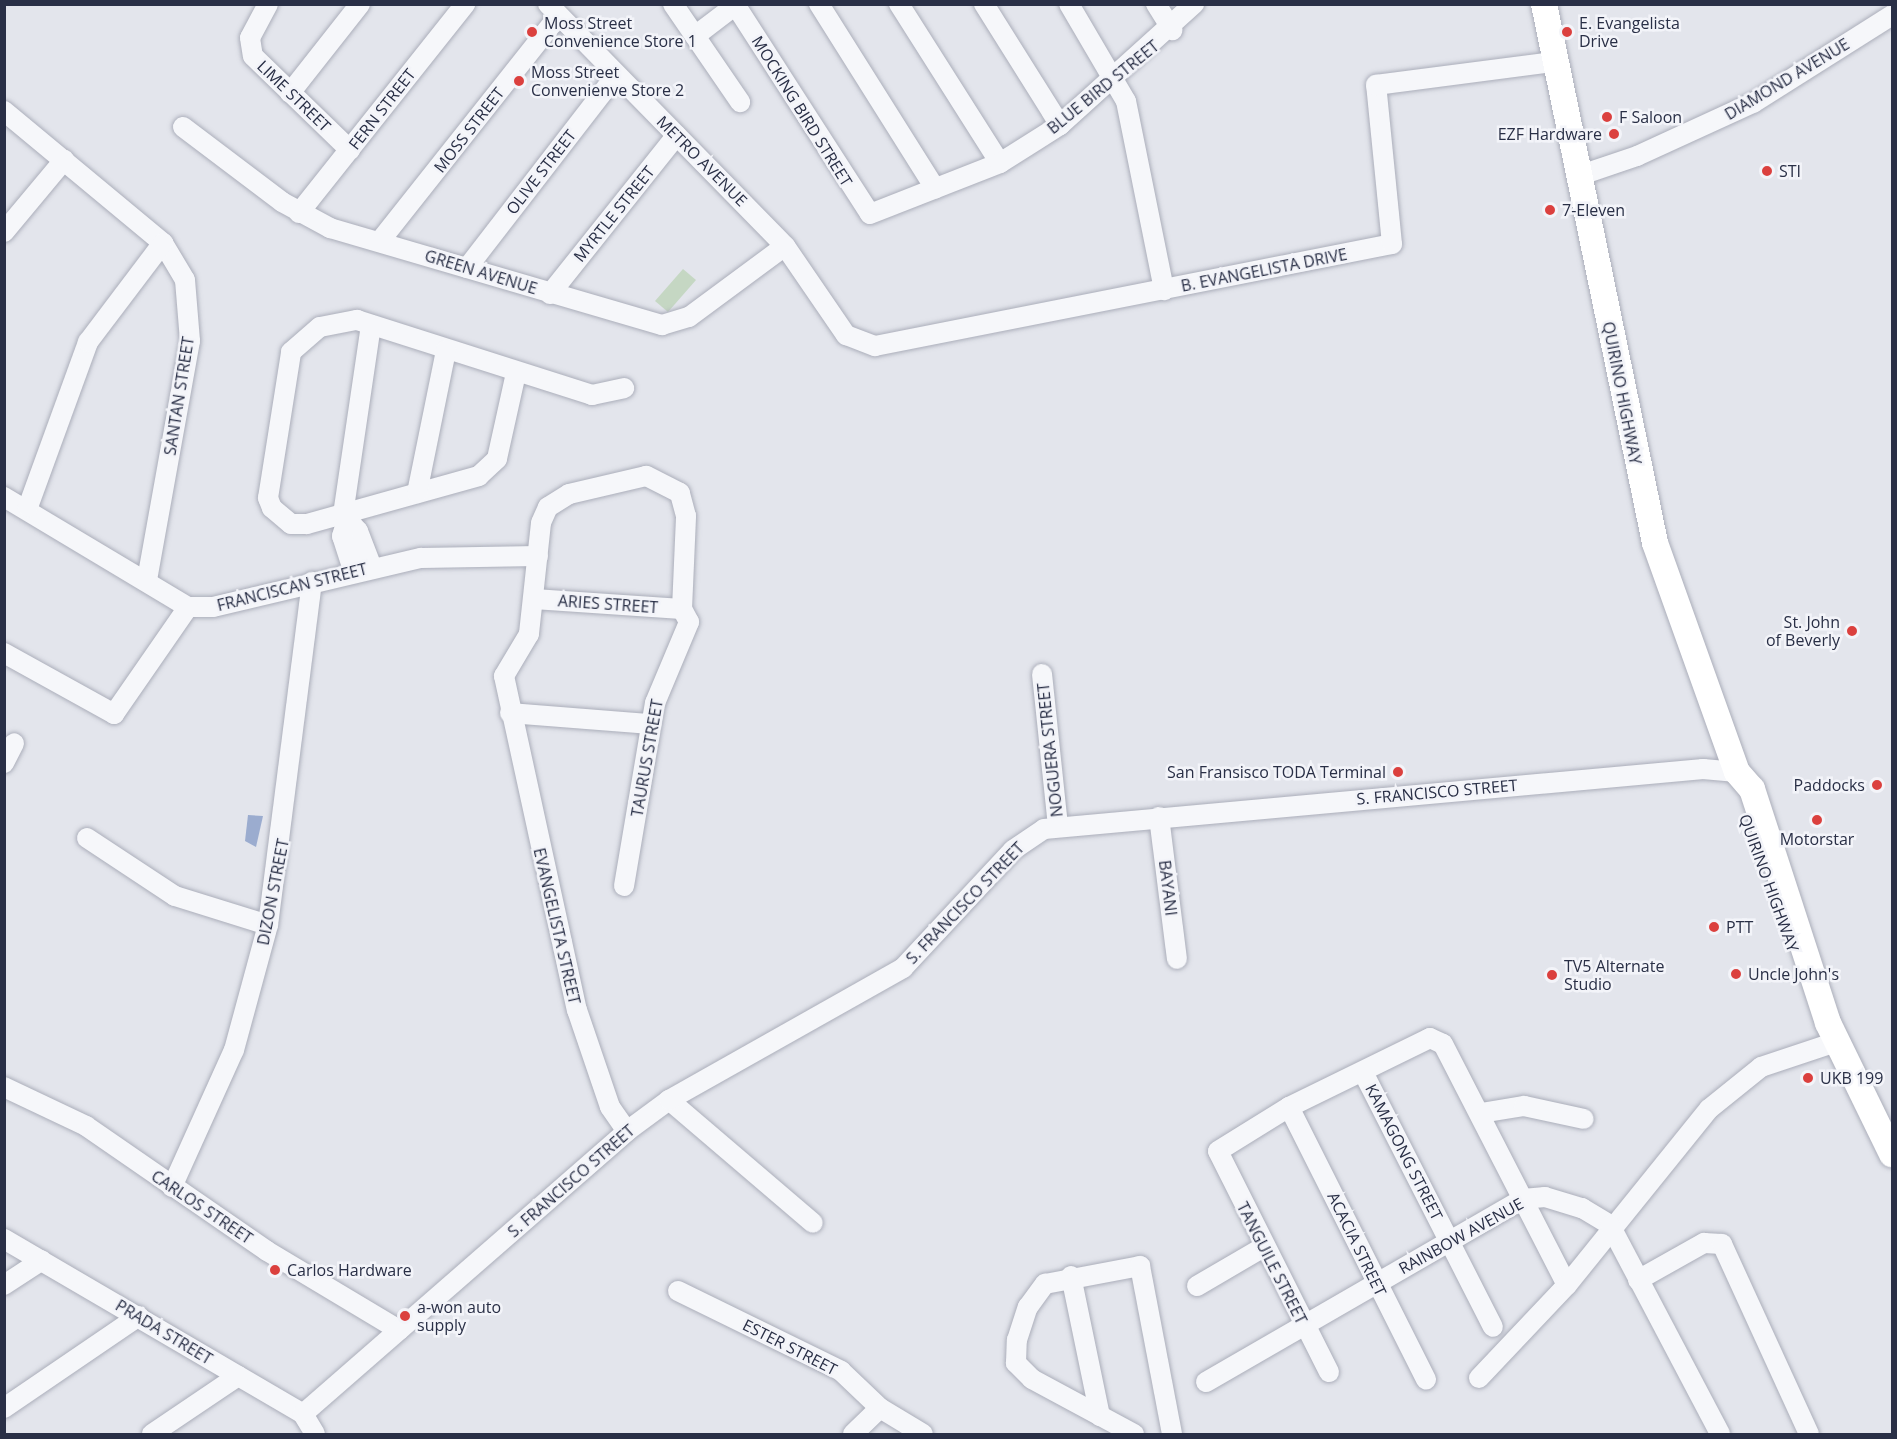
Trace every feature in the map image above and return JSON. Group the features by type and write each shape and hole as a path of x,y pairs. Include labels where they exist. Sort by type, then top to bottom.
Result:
{"main road":[{"name":"QUIRINO HIGHWAY","path":"1544,4 1554,62 1655,543 1737,772 1737,794 1799,967 1816,989 1836,1042 1893,1154"}],"street":[{"name":"LIME STREET","path":"268,4 250,47 290,93 350,150"},
{"path":"290,93 360,4"},
{"name":"FERN STREET","path":"299,213 465,4"},
{"path":"674,4 740,102"},
{"path":"819,4 935,188"},
{"path":"900,4 999,163"},
{"path":"984,4 1060,125"},
{"path":"1069,4 1116,80 1126,101 1164,290"},
{"path":"1156,4 1172,30"},
{"name":"BLUE BIRD STREET","path":"870,214 999,163 1060,125 1116,80 1172,30 1194,4"},
{"path":"695,36 736,5"},
{"name":"MOCKING BIRD STREET","path":"736,5 870,214"},
{"name":"METRO AVENUE","path":"552,11 785,246 820,300"},
{"name":"MOSS STREET","path":"380,241 552,11"},
{"name":"DIAMOND AVENUE","path":"1578,176 1743,108 1893,15"},
{"name":"B. EVANGELISTA DRIVE","path":"820,300 846,335 875,346 1392,244 1376,85 1554,62"},
{"name":"OLIVE STREET","path":"467,268 615,75"},
{"name":"SANTAN STREET","path":"4,111 163,243 185,280 190,341 147,580"},
{"name":"GREEN AVENUE","path":"183,127 299,213 550,294 671,326 785,246"},
{"name":"MYRTLE STREET","path":"550,294 677,135"},
{"path":"4,232 64,160"},
{"path":"28,507 88,342 163,243"},
{"path":"516,373 492,466 479,476 417,493 345,518 291,524 279,518 268,498 291,352 320,327 357,320 516,373 592,395 624,388"},
{"path":"345,518 371,325"},
{"path":"417,493 446,350"},
{"name":"TAURUS STREET","path":"548,507 569,494 635,477 668,484 680,493 686,516 682,609 688,628 661,686 651,724 624,886"},
{"path":"4,497 28,507 188,607 114,714 4,653"},
{"name":"EVANGELISTA STREET","path":"548,507 538,556 529,634 505,669 510,713 577,1010 610,1107 627,1131"},
{"path":"345,518 358,531 363,569"},
{"name":"FRANCISCAN STREET","path":"188,607 213,607 363,569 453,555 538,556"},
{"name":"DIZON STREET","path":"172,1186 234,1050 268,925 312,582"},
{"name":"ARIES STREET","path":"534,599 682,609"},
{"name":"NOGUERA STREET","path":"1042,674 1058,826"},
{"path":"510,713 651,724"},
{"path":"4,763 14,743"},
{"name":"S. FRANCISCO STREET","path":"303,1414 627,1131 669,1100 903,968 1013,849 1058,826 1703,769 1737,772"},
{"name":"BAYANI","path":"1159,817 1177,959"},
{"path":"87,838 175,896 268,925"},
{"path":"1289,1107 1436,1038 1480,1113 1566,1285"},
{"path":"1479,1378 1566,1285 1610,1225 1708,1109 1746,1076 1836,1042"},
{"name":"KAMAGONG STREET","path":"1363,1072 1494,1328"},
{"name":"CARLOS STREET","path":"4,1087 86,1126 172,1186 399,1329"},
{"path":"669,1100 813,1223"},
{"path":"1480,1113 1524,1106 1584,1119"},
{"name":"TANGUILE STREET","path":"1289,1107 1218,1151 1262,1248 1329,1372"},
{"name":"ACACIA STREET","path":"1289,1107 1376,1284 1426,1379"},
{"name":"RAINBOW AVENUE","path":"1206,1382 1523,1199 1545,1197 1582,1208 1610,1225"},
{"path":"1610,1225 1720,1434"},
{"name":"PRADA STREET","path":"4,1239 140,1316 303,1414 315,1434"},
{"path":"1638,1280 1704,1243 1722,1245 1809,1434"},
{"path":"1197,1286 1262,1248"},
{"path":"4,1285 42,1260"},
{"path":"1134,1434 1032,1379 1016,1363 1017,1340 1035,1295 1045,1284 1071,1276 1140,1266 1172,1434"},
{"path":"1071,1276 1100,1416"},
{"name":"ESTER STREET","path":"678,1291 841,1371 880,1408 923,1434"},
{"path":"4,1408 140,1316"},
{"path":"152,1434 238,1376"},
{"path":"852,1434 880,1408"}],"green space":[{"path":"683,269 696,280 668,312 655,301"}],"water":[{"path":"248,815 263,816 256,847 245,841"}],"place":[{"name":"Moss Street Convenience Store 1","path":"532,32"},
{"name":"E. Evangelista Drive","path":"1567,32"},
{"name":"Moss Street Convenienve Store 2","path":"519,81"},
{"name":"F Saloon","path":"1607,117"},
{"name":"EZF Hardware","path":"1614,134"},
{"name":"STI","path":"1767,171"},
{"name":"7-Eleven","path":"1550,210"},
{"name":"St. John of Beverly","path":"1852,631"},
{"name":"San Fransisco TODA Terminal","path":"1398,772"},
{"name":"Paddocks","path":"1877,785"},
{"name":"Motorstar","path":"1817,820"},
{"name":"PTT","path":"1714,927"},
{"name":"Uncle John's","path":"1736,974"},
{"name":"TV5 Alternate Studio","path":"1552,975"},
{"name":"UKB 199","path":"1808,1078"},
{"name":"Carlos Hardware","path":"275,1270"},
{"name":"a-won auto supply","path":"405,1316"}]}
